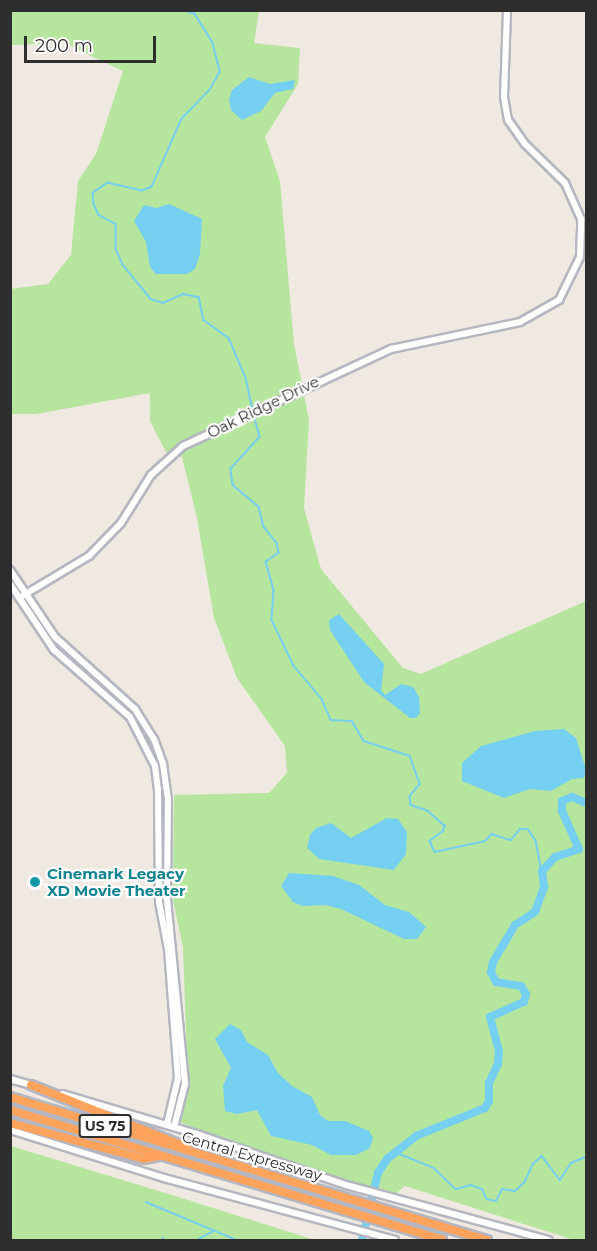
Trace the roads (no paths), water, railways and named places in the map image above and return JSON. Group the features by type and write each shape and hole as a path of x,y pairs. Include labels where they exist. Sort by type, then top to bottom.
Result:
{"highway":[{"path":"31,1085 170,1138 200,1155"},
{"name":"Central Expressway","path":"10,1097 486,1240"},
{"name":"Central Expressway","path":"10,1110 442,1240"},
{"path":"10,1123 144,1159 161,1155"}],"street":[{"name":"Oak Ridge Drive","path":"19,598 89,556 107,539 168,457 288,395 391,350 520,322 559,300 580,257 581,219 565,183 525,144 508,120 504,97 507,10"},
{"path":"10,570 55,637 119,691 149,731 163,764 168,798 167,899 178,1078 167,1124"},
{"path":"10,584 42,636 120,707 141,735 154,766 159,902 171,949 183,1042 185,1084 174,1127"},
{"path":"141,735 149,731"},
{"path":"154,766 163,764"},
{"path":"159,858 167,858"},
{"path":"175,1042 183,1042"},
{"name":"Central Expressway","path":"10,1079 167,1124 402,1202 549,1240"},
{"path":"10,1130 164,1178 336,1222 392,1240"}],"water":[{"path":"249,77 270,84 295,80 293,89 275,93 261,111 242,120 231,110 229,100 232,90"},
{"path":"169,204 202,219 200,254 195,269 187,274 156,274 150,267 146,242 134,221 144,205 157,208"},
{"path":"339,614 384,664 381,690 385,695 401,684 413,687 419,697 420,713 416,718 410,718 364,682 330,630 329,620"},
{"path":"564,729 576,738 586,770 584,778 572,779 551,791 530,789 504,798 462,781 462,763 481,746 535,731"},
{"path":"387,818 398,819 407,832 406,854 394,870 319,859 307,848 310,835 316,828 331,823 351,838"},
{"path":"289,873 333,876 359,885 385,905 409,912 426,927 417,939 404,939 341,909 325,905 302,906 293,902 281,886"},
{"path":"230,1024 241,1030 247,1042 268,1055 278,1073 292,1086 312,1097 320,1115 328,1121 345,1121 369,1131 373,1138 370,1148 356,1155 331,1155 312,1145 271,1136 257,1110 237,1114 225,1111 223,1086 231,1068 215,1039"}],"waterway":[{"path":"184,10 195,14 213,43 220,72 210,90 182,119 152,187 142,191 108,183 93,193 94,204 99,215 116,224 116,249 123,265 151,299 163,303 183,294 199,297 204,320 229,338 246,378 253,411"},
{"path":"254,415 260,437 231,469 233,485 259,507 264,527 277,543 279,553 266,562 274,590 272,620 294,666 322,699 331,720 352,721 364,741 410,756 420,784 410,797 411,805 428,811 445,826 443,832 430,841 435,852 485,841 492,834 511,840 520,829 528,829 536,841 542,871"},
{"path":"362,1240 378,1173 387,1159 416,1136 485,1108 489,1101 489,1083 498,1064 499,1051 490,1017 524,1002 526,994 521,986 496,982 491,972 493,962 515,925 535,912 544,887 542,871 555,857 579,849 562,811 562,801 572,797 586,803"},
{"path":"397,1153 434,1168 456,1189 471,1185 482,1189 487,1199 496,1201 502,1189 515,1191 524,1183 533,1164 542,1156 560,1180 571,1163 586,1157"},
{"path":"146,1202 237,1240"},
{"path":"197,1240 212,1232"}],"place":[{"name":"Cinemark Legacy XD Movie Theater","path":"35,882"}]}
